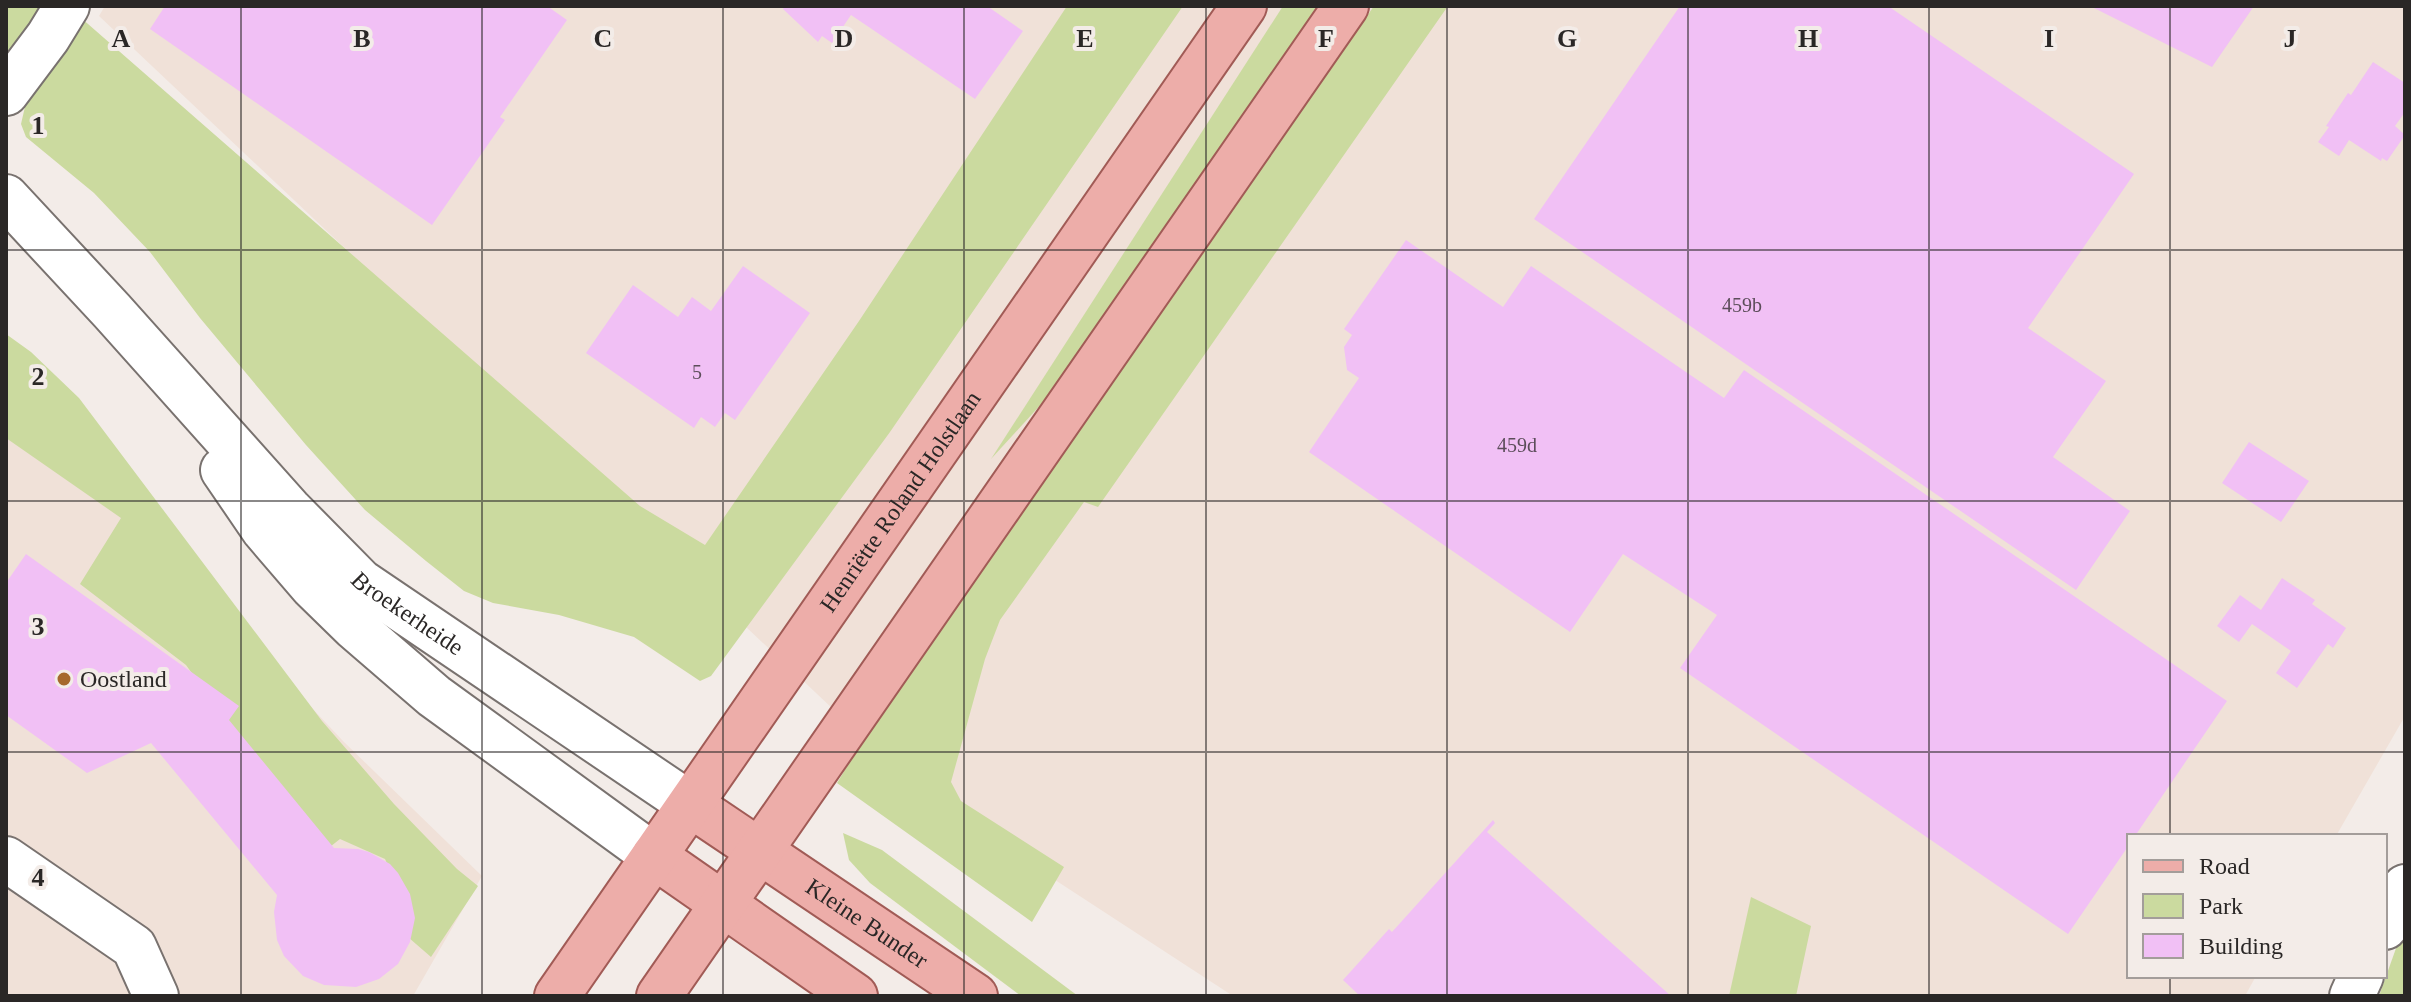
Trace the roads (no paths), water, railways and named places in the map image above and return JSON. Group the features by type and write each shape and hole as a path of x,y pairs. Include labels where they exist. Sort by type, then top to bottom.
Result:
{"main road":[{"name":"Henriëtte Roland Holstlaan","path":"557,996 1244,6"},
{"path":"659,996 1346,6"},
{"name":"Broekerheide","path":"691,805 758,851"},
{"name":"Kleine Bunder","path":"758,851 975,996"},
{"path":"654,856 855,996"}],"street":[{"path":"6,93 67,6"},
{"name":"Broekerheide","path":"6,197 289,509 361,582 691,805"},
{"name":"Broekerheide","path":"112,311 264,530 312,586 434,696 654,856"},
{"path":"6,859 134,947 156,996"},
{"path":"2387,923 2405,887"}],"place":[{"name":"Oostland","path":"64,679"}]}
